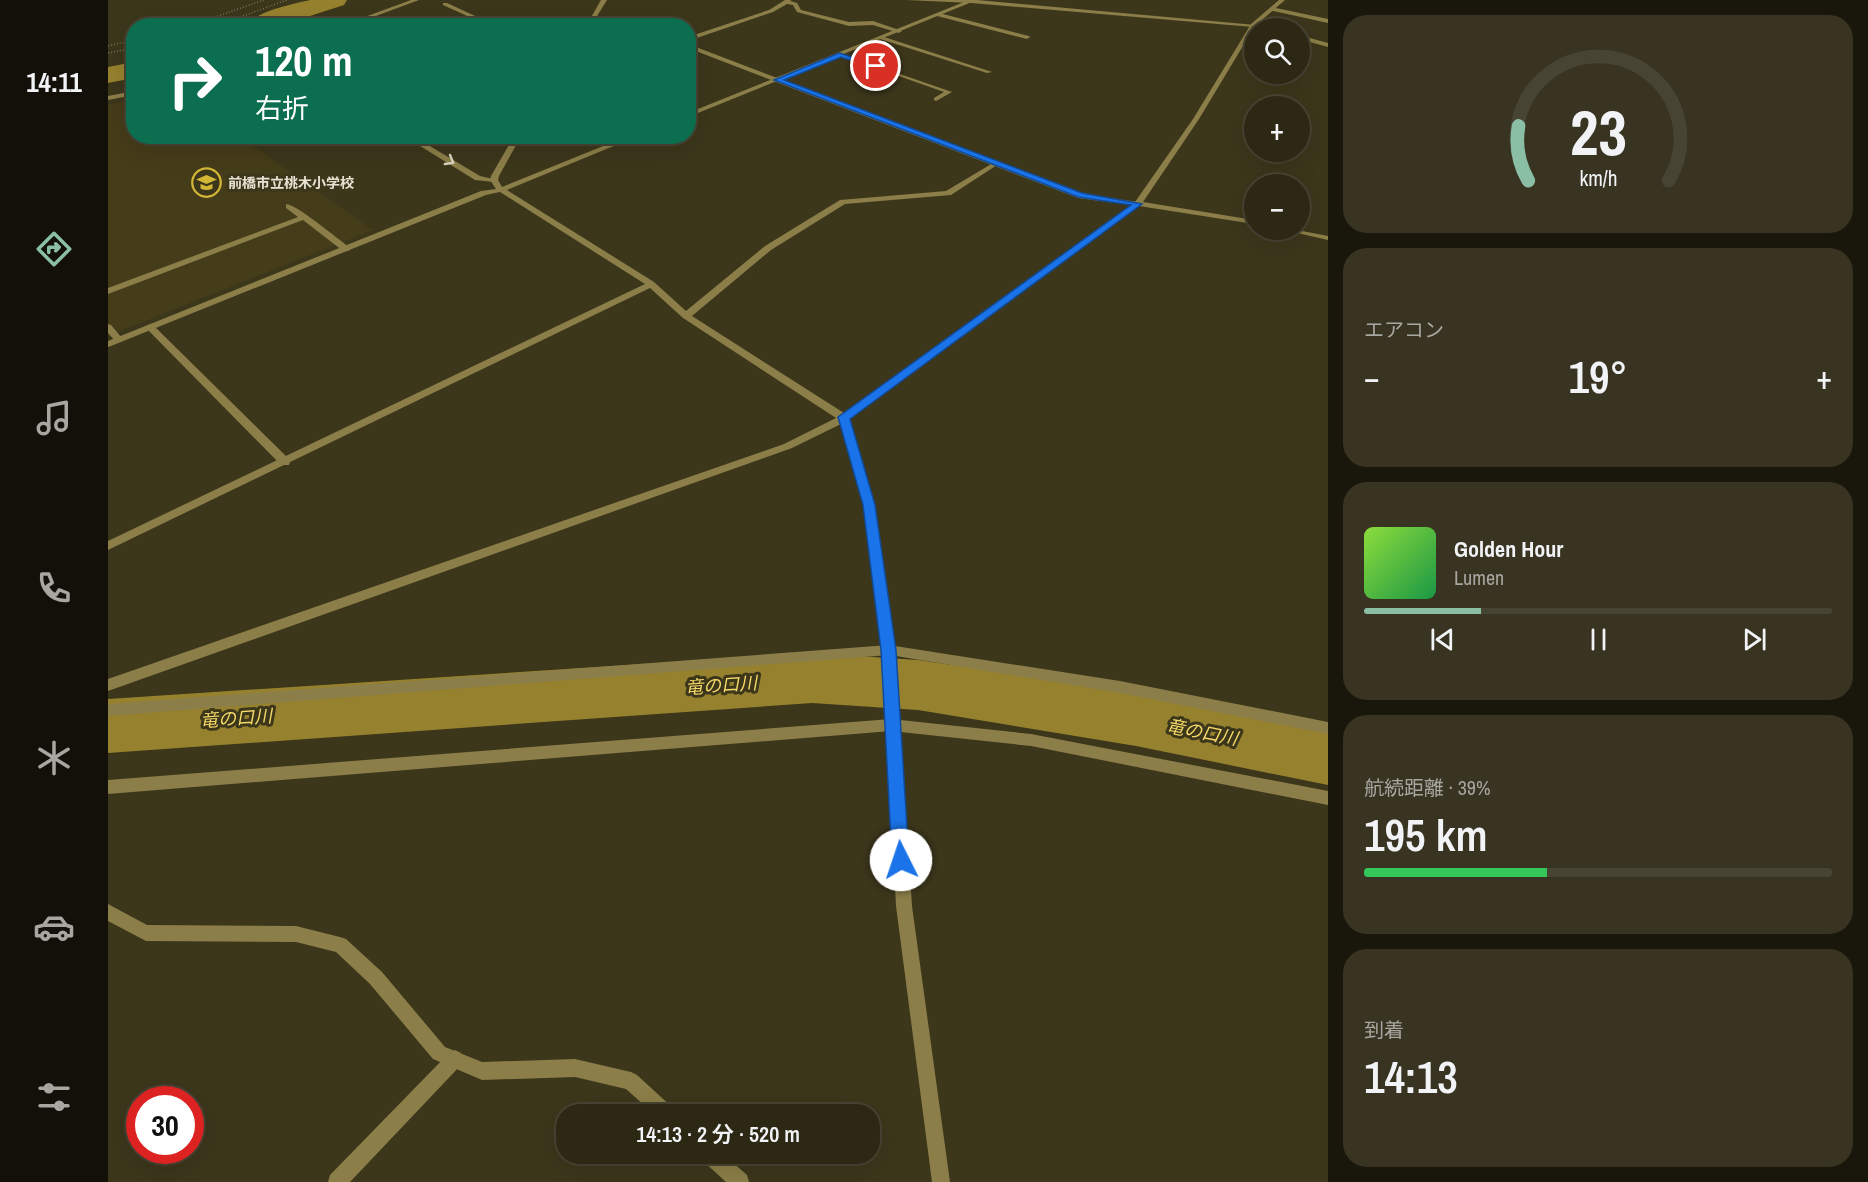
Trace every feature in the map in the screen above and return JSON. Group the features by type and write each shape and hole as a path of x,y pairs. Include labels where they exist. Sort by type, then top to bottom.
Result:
{"street":[{"path":"365,18 416,0"},
{"path":"592,18 604,0"},
{"path":"909,0 973,1 1244,25"},
{"path":"1261,18 1282,0"},
{"path":"696,36 771,11 788,1 795,4 799,11 842,23 873,23 899,31"},
{"path":"696,112 973,1"},
{"path":"445,4 477,18"},
{"path":"1049,14 1056,8"},
{"path":"1271,9 1328,21"},
{"path":"939,15 1027,37"},
{"path":"882,38 989,72"},
{"path":"108,685 788,446 844,417 1138,204 1196,119 1244,41"},
{"path":"1310,41 1328,45"},
{"path":"696,49 1081,196 1244,220"},
{"path":"841,54 949,93 936,99"},
{"path":"874,81 893,72"},
{"path":"108,98 126,95"},
{"path":"421,144 478,178 498,185 651,284 686,316 844,417 869,505 889,650 891,725 904,906 941,1182"},
{"path":"498,185 515,144"},
{"path":"108,344 484,193 498,185 613,144"},
{"path":"686,316 768,248 843,202 948,193 995,164"},
{"path":"289,206 346,249"},
{"path":"108,291 304,217"},
{"path":"1310,234 1328,238"},
{"path":"108,546 651,284"},
{"path":"108,327 119,340"},
{"path":"150,327 285,462"},
{"path":"108,710 889,650 1120,687 1328,728"},
{"path":"108,787 891,725 1031,740 1328,798"},
{"path":"108,912 146,933 297,934 340,945 376,978 439,1053 482,1071 574,1068 631,1081 657,1104"},
{"path":"337,1182 455,1059"},
{"path":"721,1164 740,1182"}],"path":[{"path":"212,18 264,0"},
{"path":"276,0 282,2"},
{"path":"237,18 287,0"},
{"path":"108,46 126,42"},
{"path":"108,54 126,50"}],"shaded area":[{"name":"前橋市立桃木小学校","path":"126,101 126,144 250,144 373,230 108,336 108,105"}],"waterway":[{"path":"276,18 336,0"},
{"path":"108,75 126,72"},
{"name":"竜の口川","path":"108,726 812,678 918,685 1136,719 1328,757"}],"place":[{"name":"前橋市立桃木小学校","path":"207,183"}],"route":[{"path":"876,66 841,54 778,80 1081,196 1138,204 844,417 869,505 889,650 891,725 901,860"}]}
